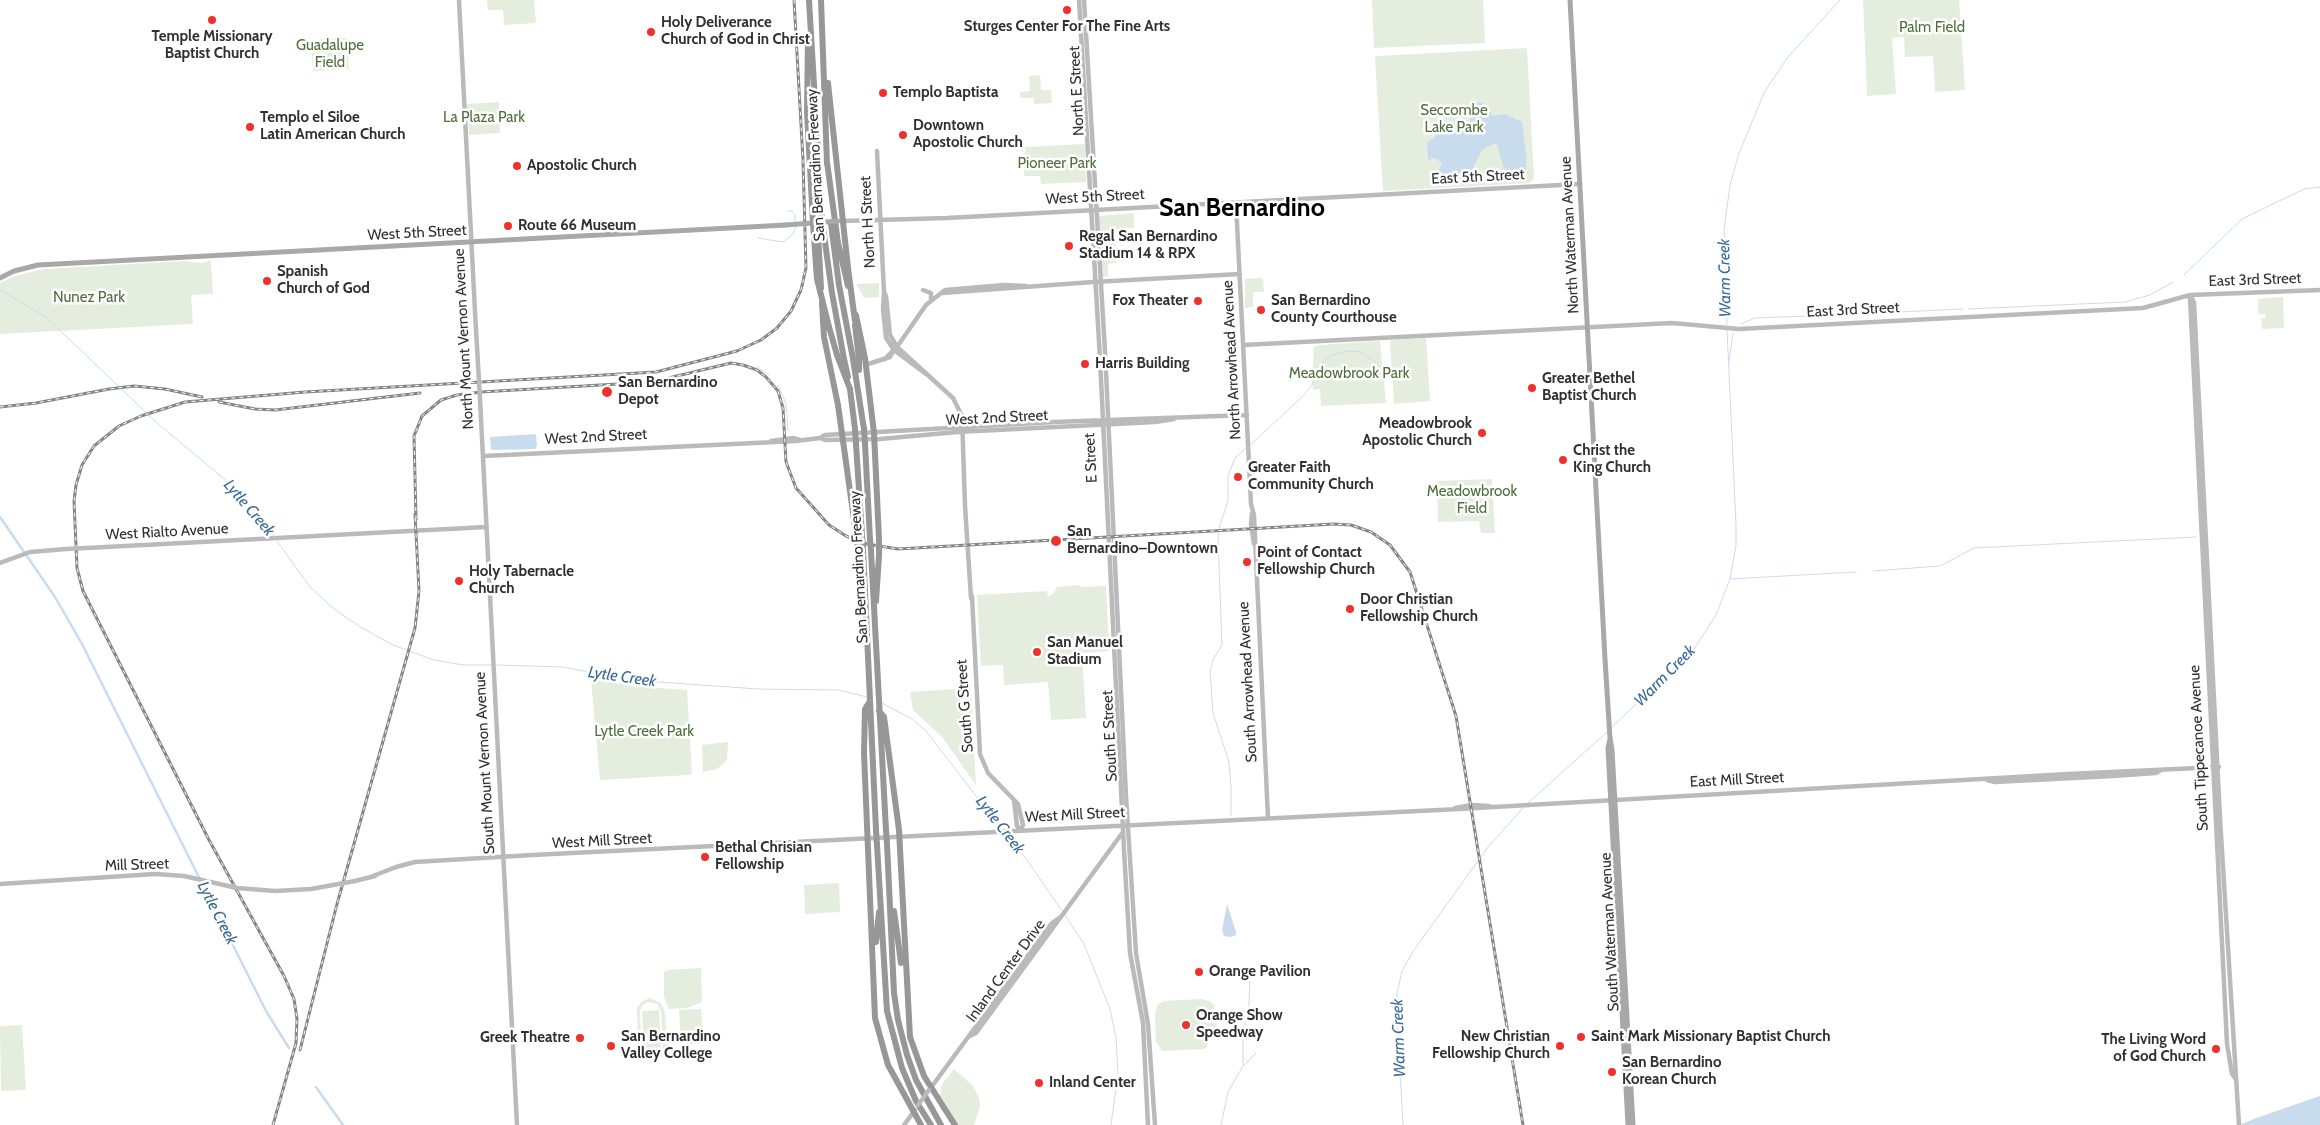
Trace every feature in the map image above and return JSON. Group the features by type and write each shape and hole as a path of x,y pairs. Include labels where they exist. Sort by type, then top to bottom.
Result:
{"highway":[{"name":"San Bernardino Freeway","path":"809,0 822,220 832,293 850,389 855,429 861,512 859,535 864,570 868,710 887,1011 894,1044 908,1083 930,1124"},
{"name":"San Bernardino Freeway","path":"820,0 832,241 857,373 864,429 875,607 894,993 902,1041 916,1080 941,1125"},
{"path":"810,28 806,44 807,112 817,278 837,355 850,389"},
{"path":"822,38 827,53 830,115 857,373"},
{"path":"827,162 838,243 858,320 866,365 874,436 879,556 878,595 875,607"},
{"path":"822,220 818,233 822,318 843,437 852,512 859,535"},
{"path":"868,710 864,753 872,910 873,1002 879,1037 893,1076 921,1125"},
{"path":"879,711 884,717 899,836 908,1024"},
{"path":"890,896 894,906 908,1024 916,1057 931,1088 955,1125"},
{"path":"879,1037 875,988 877,922 881,901"}],"main road":[{"name":"North Mount Vernon Avenue","path":"459,0 484,456 486,528"},
{"name":"North E Street","path":"1079,0 1105,422"},
{"name":"North E Street","path":"1084,0 1092,212"},
{"name":"North Waterman Avenue","path":"1570,0 1595,468"},
{"name":"North H Street","path":"877,151 884,292 886,296 888,329 896,348"},
{"name":"East 5th Street","path":"1378,195 1580,184"},
{"name":"West 5th Street","path":"0,278 14,271 38,265 840,221 1092,212 1378,195"},
{"name":"North Arrowhead Avenue","path":"1236,203 1250,487"},
{"path":"830,367 866,365 885,359 896,348 931,299 942,292 1021,288 1026,286 1097,281 1240,274"},
{"path":"923,290 930,293 931,299"},
{"name":"East 3rd Street","path":"1243,346 1680,323 1731,330 2143,308 2190,295 2320,290"},
{"path":"2190,295 2194,302 2197,415"},
{"name":"South G Street","path":"896,348 924,369 927,375 948,393 958,405 962,416 980,754 988,773 1018,804 1021,812 1022,826 1020,830"},
{"name":"West 2nd Street","path":"874,436 917,430 1247,415"},
{"name":"South Tippecanoe Avenue","path":"2197,415 2219,767 2238,1125"},
{"name":"South Tippecanoe Avenue","path":"2197,415 2212,768 2227,1044 2232,1074 2235,1078"},
{"path":"1131,424 1153,419"},
{"name":"West 2nd Street","path":"1105,422 1131,424 1176,419"},
{"name":"E Street","path":"1105,422 1109,494"},
{"name":"West 2nd Street","path":"484,456 771,441 797,438 800,440 820,438 825,435 843,437 904,436 962,429"},
{"path":"904,436 917,430"},
{"name":"South Waterman Avenue","path":"1595,468 1608,720 1614,774 1613,799 1619,968 1628,1125"},
{"name":"South Arrowhead Avenue","path":"1250,487 1252,513 1254,516 1268,818"},
{"name":"South E Street","path":"1109,494 1126,825 1136,953 1148,1024 1155,1125"},
{"name":"West Rialto Avenue","path":"0,563 20,554 30,552 486,528"},
{"name":"South Mount Vernon Avenue","path":"486,528 513,1078 517,1125"},
{"name":"South Waterman Avenue","path":"1610,738 1608,748 1613,799 1633,1125"},
{"path":"1608,748 1610,749 1611,770 1614,774"},
{"name":"East Mill Street","path":"1411,810 1455,808 1472,805 1489,806 2219,767"},
{"name":"West Mill Street","path":"275,891 311,889 355,881 399,867 424,862 1411,810"},
{"name":"Inland Center Drive","path":"904,1125 1051,924 1059,918 1123,833 1126,825"},
{"path":"1123,833 1130,953 1144,1028 1148,1125"},
{"name":"Mill Street","path":"0,884 155,874 184,876 237,888 275,891"},
{"path":"2219,882 2225,881"},
{"path":"1619,968 1622,969 1625,987"}],"green space":[{"path":"487,0 534,0 536,23 504,25 503,10 488,10"},
{"path":"1372,0 1483,0 1485,43 1374,48"},
{"name":"Palm Field","path":"1863,0 1959,0 1965,90 1935,92 1933,56 1905,57 1904,37 1892,38 1896,94 1867,96"},
{"name":"Guadalupe Field","path":"347,38 349,69 313,71 311,40"},
{"name":"Seccombe Lake Park","path":"1527,48 1534,178 1530,183 1383,191 1375,58 1377,56"},
{"path":"1040,75 1041,90 1051,90 1052,103 1034,104 1034,98 1020,98 1020,92 1030,91 1029,76"},
{"name":"La Plaza Park","path":"499,102 500,133 469,135 467,104"},
{"name":"Pioneer Park","path":"1085,145 1086,182 1041,184 1040,176 1024,176 1025,147"},
{"path":"1134,213 1134,228 1115,229 1116,263 1108,264 1108,276 1103,277 1098,216"},
{"name":"Nunez Park","path":"211,260 213,294 191,295 193,324 0,334 0,283 12,277 43,269 184,261 202,263"},
{"path":"1263,278 1264,292 1253,292 1253,307 1245,308 1245,279"},
{"path":"879,283 879,297 864,298 856,284"},
{"path":"2283,297 2284,328 2262,329 2261,319 2266,318 2265,314 2258,314 2258,299"},
{"path":"1426,338 1430,401 1394,404 1391,340"},
{"name":"Meadowbrook Park","path":"1380,341 1386,403 1321,406 1320,389 1313,390 1314,347 1319,345"},
{"name":"Meadowbrook Field","path":"1492,479 1495,533 1481,533 1479,521 1438,522 1437,481"},
{"name":"San Manuel Stadium","path":"1079,585 1081,587 1106,586 1109,651 1082,653 1086,718 1051,720 1048,682 1004,685 1003,665 981,666 977,595 1047,591 1048,596 1053,594 1057,587"},
{"name":"Lytle Creek Park","path":"591,679 632,686 687,690 692,773 690,775 600,780"},
{"path":"970,688 976,785 942,737 913,710 910,692"},
{"path":"728,742 727,760 717,769 703,772 702,745"},
{"path":"839,883 840,912 805,914 804,885"},
{"path":"701,968 702,1002 687,1008 669,1009 664,997 664,972 668,970"},
{"path":"650,998 661,1003 665,1012 667,1049 662,1057 653,1061 642,1056 638,1047 637,1008 641,1002","holes":["648,1002 657,1004 661,1012 663,1048 660,1054 653,1057 644,1054 641,1047 640,1011 642,1006"]},
{"name":"Orange Show Speedway","path":"1201,999 1210,1001 1214,1005 1218,1020 1214,1036 1205,1049 1162,1051 1156,1042 1155,1016 1157,1005 1164,1001"},
{"path":"701,1009 703,1043 681,1045 679,1010"},
{"path":"659,1010 661,1048 644,1049 642,1011"},
{"path":"22,1025 26,1090 1,1091 0,1026"},
{"path":"954,1069 972,1085 979,1097 980,1106 974,1125 958,1125 940,1095 942,1084"}],"water":[{"path":"1474,102 1483,103 1493,116 1505,114 1522,122 1526,174 1520,176 1507,171 1503,166 1497,144 1482,150 1470,174 1462,176 1460,180 1452,181 1437,173 1442,164 1437,159 1432,158 1428,162 1427,142 1434,138 1445,123 1470,123 1471,105"},
{"path":"536,434 537,446 535,449 491,450 490,437"},
{"path":"1227,904 1236,932 1236,935 1230,937 1224,936 1222,930"},
{"path":"2320,1096 2320,1125 2239,1125 2259,1117"}],"waterway":[{"name":"Warm Creek","path":"1727,325 1724,230 1730,185 1739,153 1765,91 1788,57 1840,0"},
{"path":"2184,275 2242,219 2304,189 2320,187"},
{"path":"788,211 792,211 795,215 795,223"},
{"path":"758,238 783,242 792,235 796,227"},
{"path":"1968,309 2125,302 2150,295 2173,282"},
{"name":"Lytle Creek","path":"0,290 46,317 157,423 229,483 257,513 275,537"},
{"path":"1816,316 1963,309"},
{"path":"1741,324 1755,318 1810,316"},
{"name":"Warm Creek","path":"1612,727 1694,649 1716,615 1730,579 1736,545 1736,524 1727,329"},
{"name":"Warm Creek","path":"1729,361 1733,334"},
{"path":"1250,445 1302,397 1312,385 1319,366 1330,356 1346,351 1361,352 1374,361 1384,373"},
{"path":"757,367 769,375"},
{"path":"778,385 785,401 787,412"},
{"path":"787,414 788,431"},
{"path":"1231,815 1229,762 1213,713 1210,672 1213,660 1222,645 1218,541 1220,525 1228,501 1228,476 1235,458 1246,448"},
{"name":"Lytle Creek","path":"0,517 55,597 82,644 266,1011 289,1048"},
{"path":"1873,571 1940,566 1974,548 2196,537"},
{"name":"Lytle Creek","path":"277,541 310,587 334,609 362,628 393,645 434,660 463,665 492,665"},
{"path":"1730,579 1856,572"},
{"name":"Lytle Creek","path":"496,665 563,667 631,680 758,689 839,690 867,697"},
{"name":"Lytle Creek","path":"882,703 912,719 926,731 1003,831"},
{"name":"Warm Creek","path":"1528,803 1607,732"},
{"name":"Warm Creek","path":"1403,1125 1396,998 1402,971 1414,950 1488,847 1524,807"},
{"name":"Lytle Creek","path":"1006,834 1027,860 1062,911"},
{"name":"Lytle Creek","path":"1065,915 1084,944 1110,1009 1116,1038 1118,1073 1111,1125"},
{"path":"1221,1125 1228,1092 1243,1066 1243,1034 1249,1003 1250,968"},
{"path":"1244,1065 1256,1053"},
{"name":"Lytle Creek","path":"316,1087 343,1125"}],"railway":[{"path":"273,1125 296,1043 297,1019 294,999 284,976 209,840 83,591 77,568 74,501 76,485 82,465 94,446 119,426 141,416 185,402 305,392 656,372 737,351 761,340 777,328 791,311 801,290 806,268 803,160 794,0"},
{"path":"416,519 414,436 422,416 441,400 457,395 481,392 652,382 731,363 757,370 778,391 783,408 786,462 796,488 829,525 846,536 867,544 898,549 1334,524 1351,525 1371,532 1390,545 1410,572 1456,716 1523,1125"},
{"path":"0,407 36,403 134,386 165,389 202,397"},
{"path":"219,402 255,409 275,410 420,393"},
{"path":"300,1050 337,904 415,628 419,591 415,514"}],"place":[{"name":"Sturges Center For The Fine Arts","path":"1067,10"},
{"name":"Temple Missionary Baptist Church","path":"212,20"},
{"name":"Holy Deliverance Church of God in Christ","path":"651,32"},
{"name":"Templo Baptista","path":"883,93"},
{"name":"Templo el Siloe Latin American Church","path":"250,127"},
{"name":"Downtown Apostolic Church","path":"903,135"},
{"name":"Apostolic Church","path":"517,166"},
{"name":"Route 66 Museum","path":"508,226"},
{"name":"Regal San Bernardino Stadium 14 & RPX","path":"1069,246"},
{"name":"Spanish Church of God","path":"267,281"},
{"name":"Fox Theater","path":"1198,301"},
{"name":"San Bernardino County Courthouse","path":"1261,310"},
{"name":"Harris Building","path":"1085,364"},
{"name":"Greater Bethel Baptist Church","path":"1532,388"},
{"name":"San Bernardino Depot","path":"607,392"},
{"name":"Meadowbrook Apostolic Church","path":"1482,433"},
{"name":"Christ the King Church","path":"1563,460"},
{"name":"Greater Faith Community Church","path":"1238,477"},
{"name":"San Bernardino–Downtown","path":"1056,541"},
{"name":"Point of Contact Fellowship Church","path":"1247,562"},
{"name":"Holy Tabernacle Church","path":"459,581"},
{"name":"Door Christian Fellowship Church","path":"1350,609"},
{"name":"San Manuel Stadium","path":"1037,652"},
{"name":"Bethal Chrisian Fellowship","path":"705,857"},
{"name":"Orange Pavilion","path":"1199,972"},
{"name":"Orange Show Speedway","path":"1186,1025"},
{"name":"Saint Mark Missionary Baptist Church","path":"1581,1037"},
{"name":"Greek Theatre","path":"580,1038"},
{"name":"San Bernardino Valley College","path":"611,1046"},
{"name":"New Christian Fellowship Church","path":"1560,1046"},
{"name":"The Living Word of God Church","path":"2216,1049"},
{"name":"San Bernardino Korean Church","path":"1612,1072"},
{"name":"Inland Center","path":"1039,1083"}],"district":[{"name":"San Bernardino","path":"1242,209"}]}
